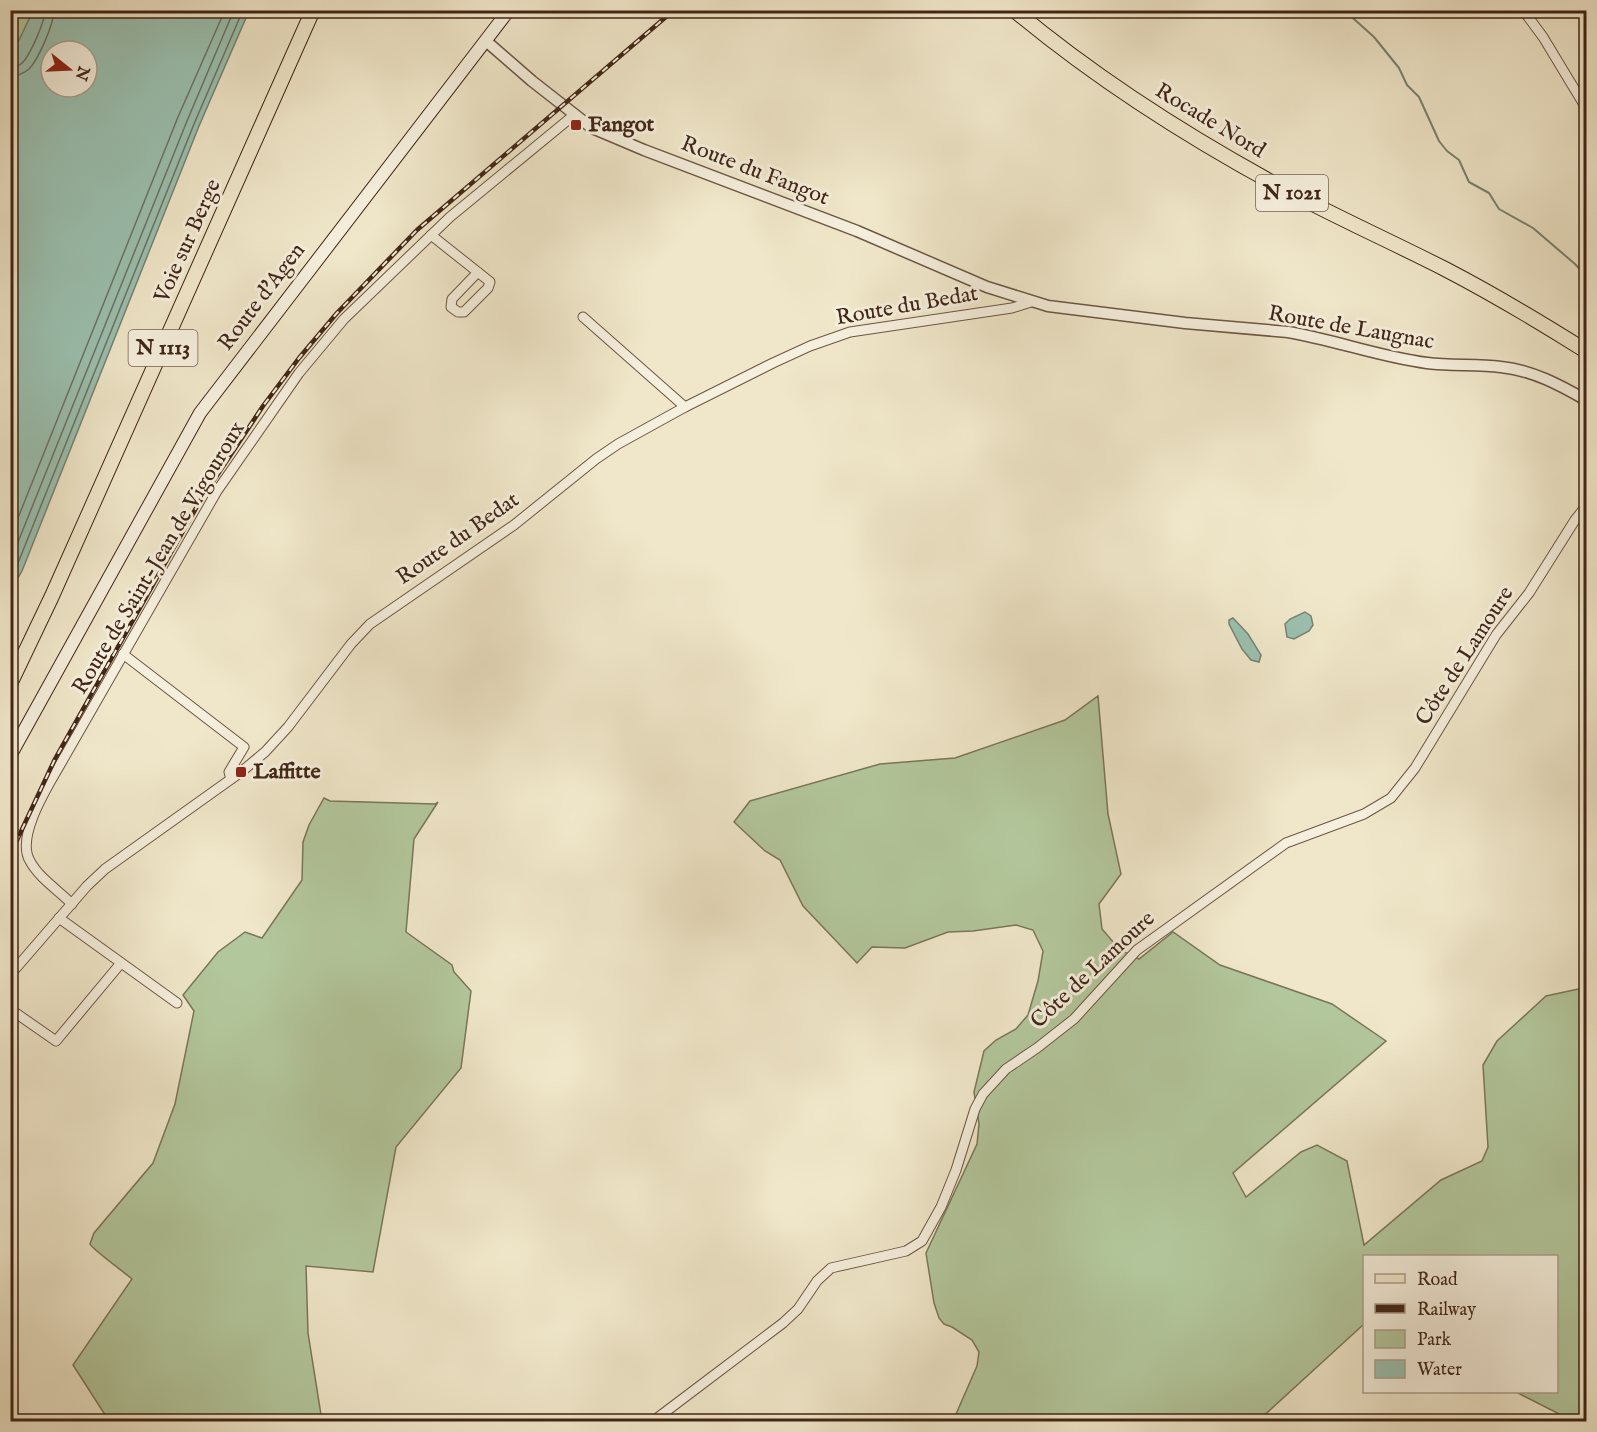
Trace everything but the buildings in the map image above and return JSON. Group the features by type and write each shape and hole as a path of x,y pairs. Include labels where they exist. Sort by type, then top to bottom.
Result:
{"main road":[{"name":"Voie sur Berge","path":"10,684 57,585 313,10"},
{"name":"Route d'Agen","path":"10,756 201,413 509,10"},
{"name":"Rocade Nord","path":"1014,10 1044,36 1152,111 1217,152 1501,300 1587,351"}],"street":[{"path":"1523,10 1543,37 1587,108"},
{"name":"Route du Fangot","path":"486,41 592,128 857,231 968,279 1031,302"},
{"name":"Route de Saint-Jean de Vigouroux","path":"72,904 36,871 27,855 28,834 37,807 217,491 299,373 344,319 470,199 574,115"},
{"path":"431,235 478,272 489,281 490,285 464,312 458,312 451,307 452,300 478,272"},
{"name":"Route de Laugnac","path":"1031,302 1141,318 1309,335 1388,356 1428,363 1520,370 1539,376 1587,400"},
{"name":"Route du Bedat","path":"10,975 105,868 231,779 265,752 288,727 351,644 370,624 514,525 618,444 773,363 810,346 850,332 1012,308 1031,302"},
{"path":"583,317 685,407"},
{"name":"Côte de Lamoure","path":"652,1422 783,1323 798,1309 817,1281 831,1268 906,1251 918,1245 927,1235 941,1207 975,1110 983,1094 1006,1069 1074,1019 1137,950 1286,843 1364,814 1391,798 1415,768 1496,635 1529,593 1575,520 1587,506"},
{"path":"123,654 244,747 231,766 229,772 231,779"},
{"path":"59,918 177,1003"},
{"path":"10,1009 56,1041 121,963"}],"green space":[{"path":"11,11 33,11 11,59"},
{"path":"1098,696 1108,814 1121,874 1099,904 1102,929 1120,950 1139,959 1173,932 1220,965 1332,1004 1386,1041 1233,1173 1246,1197 1301,1152 1317,1145 1347,1161 1364,1245 1441,1180 1482,1161 1488,1147 1483,1065 1497,1041 1546,996 1583,988 1586,990 1586,1421 1573,1421 1518,1393 1558,1393 1558,1255 1363,1255 1363,1325 1258,1421 953,1421 977,1366 979,1352 972,1340 944,1324 939,1318 934,1303 926,1253 977,1144 979,1124 974,1092 984,1051 996,1040 1016,1029 1028,1015 1038,981 1043,951 1033,930 1016,925 948,932 905,948 872,947 857,963 803,906 780,860 765,851 734,822 750,801 880,764 955,758 1065,720"},
{"path":"324,798 330,801 435,804 438,802 414,839 406,932 452,965 454,972 471,991 461,1068 396,1147 373,1272 306,1266 308,1333 322,1421 109,1421 73,1365 132,1279 90,1244 94,1233 153,1163 175,1104 194,1011 183,995 218,952 245,932 262,938 302,880 303,842 309,825"}],"water":[{"path":"33,11 249,11 199,126 22,571 11,590 10,59"},
{"path":"1305,612 1311,616 1313,625 1309,631 1294,639 1287,637 1285,624"},
{"path":"1233,618 1248,634 1261,655 1259,662 1251,660 1242,649 1229,624 1229,620"}],"waterway":[{"path":"1344,10 1374,37 1399,68 1407,85 1419,97 1439,141 1459,160 1469,182 1489,193 1499,209 1533,228 1586,276"}],"railway":[{"path":"10,855 55,759 200,501 263,406 299,358 337,313 417,230 674,10"}],"place":[{"name":"Fangot","path":"576,125"},
{"name":"Laffitte","path":"241,772"}]}
